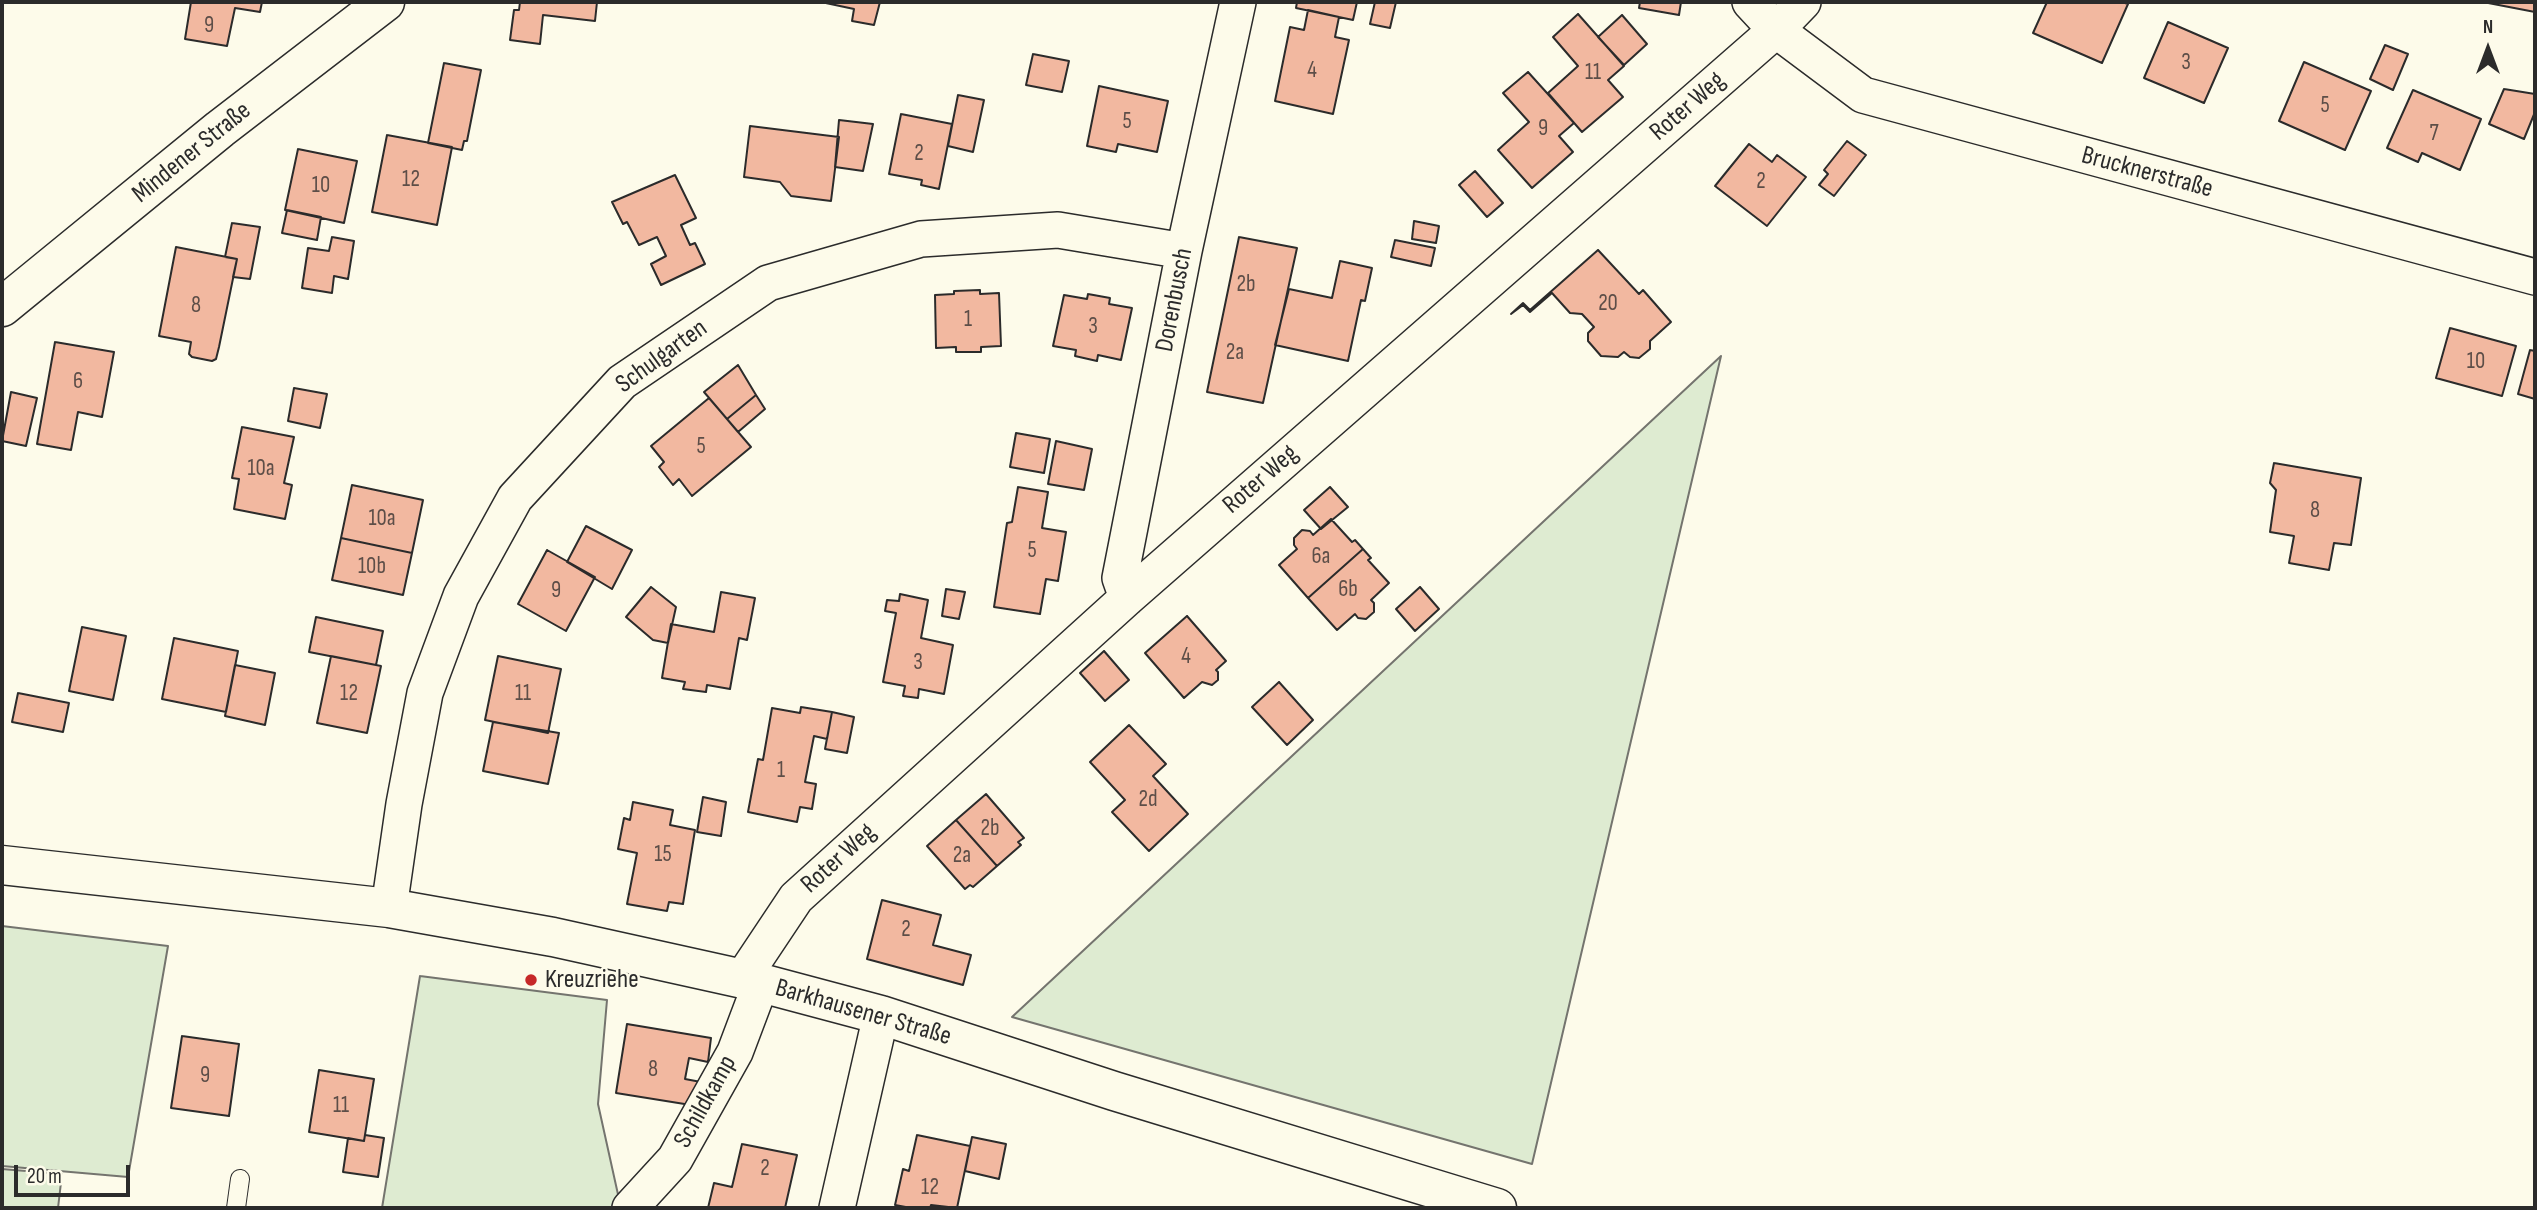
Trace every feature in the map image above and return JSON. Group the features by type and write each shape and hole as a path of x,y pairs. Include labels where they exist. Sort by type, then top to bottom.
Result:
{"main road":[{"name":"Mindener Straße","path":"2,307 220,129 384,2"},
{"name":"Barkhausener Straße","path":"2,865 389,908 553,937 751,981 881,1015 1114,1091 1497,1208"}],"street":[{"name":"Dorenbusch","path":"1127,598 1120,578 1184,251 1238,2"},
{"name":"Brucknerstraße","path":"1750,2 1776,30 1863,95 2535,277"},
{"name":"Roter Weg","path":"751,981 796,898 1127,598 1776,30 1803,2"},
{"name":"Schulgarten","path":"389,908 404,803 425,693 461,596 515,498 622,382 768,283 921,239 1058,230 1184,251"},
{"name":"Schildkamp","path":"630,1208 675,1159 735,1052 751,981"},
{"path":"836,1208 881,1015"}],"lane":[{"path":"236,1208 240,1178"}],"green space":[{"path":"1721,356 1532,1164 1012,1017"},
{"path":"2,926 168,946 128,1177 2,1166"},
{"path":"420,976 607,1000 598,1104 621,1208 382,1208"},
{"path":"2,1169 62,1174 58,1208 2,1208"}],"building":[{"path":"191,2 262,2 260,12 235,8 227,46 185,39"},
{"path":"520,2 597,2 595,21 543,15 540,44 510,40 514,10 519,10"},
{"path":"821,2 880,2 874,25 852,21 854,9"},
{"path":"1297,2 1357,2 1353,20 1296,8"},
{"path":"1375,2 1396,2 1390,28 1370,24"},
{"path":"1640,2 1681,2 1679,15 1639,8"},
{"path":"2047,2 2128,4 2102,63 2033,33"},
{"path":"2483,2 2535,2 2535,12"},
{"path":"1308,10 1339,17 1335,37 1349,40 1333,114 1275,101 1290,27 1304,30"},
{"path":"1578,14 1624,66 1608,80 1623,97 1582,132 1548,93 1578,66 1553,37"},
{"path":"1622,15 1647,44 1624,65 1598,37"},
{"path":"2168,22 2228,48 2204,103 2144,78"},
{"path":"2385,45 2408,54 2393,90 2370,79"},
{"path":"1033,54 1069,61 1062,92 1026,85"},
{"path":"2304,62 2371,91 2345,150 2279,121"},
{"path":"444,63 481,70 467,141 464,141 462,150 428,143"},
{"path":"1528,72 1574,123 1559,136 1573,152 1532,188 1498,150 1529,122 1503,93"},
{"path":"1099,86 1168,101 1157,152 1118,144 1116,152 1087,146"},
{"path":"2504,89 2535,94 2535,112 2524,139 2489,124"},
{"path":"2413,90 2481,119 2460,170 2422,153 2418,162 2387,148"},
{"path":"958,95 984,100 973,152 948,146"},
{"path":"901,114 952,124 939,189 921,185 922,180 889,174"},
{"path":"839,120 873,124 863,171 835,167"},
{"path":"750,126 839,137 831,201 791,196 780,182 744,177"},
{"path":"387,135 452,147 437,225 372,212"},
{"path":"1847,141 1866,155 1834,196 1819,185 1828,174 1824,170"},
{"path":"1749,144 1772,162 1777,155 1806,177 1767,226 1715,186"},
{"path":"298,149 357,161 344,223 285,210"},
{"path":"1475,171 1503,203 1487,217 1459,185"},
{"path":"675,175 696,218 681,225 690,245 695,243 705,264 661,285 651,264 666,256 657,237 639,245 627,222 623,224 612,202"},
{"path":"287,210 321,217 317,240 282,233"},
{"path":"1414,221 1439,226 1436,243 1412,239"},
{"path":"232,223 260,227 250,279 233,277 237,259 225,257"},
{"path":"332,237 354,241 348,279 334,276 332,293 302,288 308,248 329,251"},
{"path":"1239,237 1297,248 1263,403 1207,392"},
{"path":"1395,240 1435,248 1431,266 1391,257"},
{"path":"176,247 237,259 219,347 216,359 212,361 192,357 189,354 191,342 159,336"},
{"path":"1598,250 1639,294 1643,290 1671,322 1650,341 1650,349 1639,358 1630,357 1624,352 1618,357 1601,356 1588,341 1588,333 1594,327 1582,314 1570,313 1552,293 1530,312 1523,305 1511,314 1523,303 1530,310"},
{"path":"1340,261 1372,268 1365,301 1361,300 1348,361 1275,345 1289,289 1332,298"},
{"path":"980,290 980,294 999,293 1001,346 981,347 981,352 956,352 956,347 936,348 935,295"},
{"path":"1088,294 1110,298 1109,304 1132,308 1121,360 1098,355 1097,361 1075,356 1076,350 1053,346 1064,295 1087,299"},
{"path":"2450,328 2516,346 2502,396 2436,378"},
{"path":"55,342 114,352 102,417 78,412 71,450 37,444"},
{"path":"2530,350 2535,351 2535,399 2518,394"},
{"path":"738,365 756,395 727,419 704,392"},
{"path":"294,388 327,394 320,428 288,421"},
{"path":"11,392 37,398 26,446 2,441"},
{"path":"756,395 765,409 738,432 727,419"},
{"path":"709,398 751,447 692,496 679,479 673,485 659,467 664,462 651,446"},
{"path":"242,427 294,437 284,483 292,485 285,519 234,509 239,479 232,478"},
{"path":"1016,433 1050,439 1044,473 1010,467"},
{"path":"1056,441 1092,449 1084,490 1048,484"},
{"path":"2274,463 2361,478 2351,545 2334,543 2329,570 2289,563 2294,536 2270,532 2276,490 2270,483"},
{"path":"352,485 423,500 412,553 341,538"},
{"path":"1018,487 1048,492 1042,528 1066,532 1058,581 1046,579 1040,614 994,607 1007,523 1012,522"},
{"path":"1330,487 1348,507 1321,529 1304,510"},
{"path":"1331,519 1352,542 1355,540 1363,549 1308,598 1279,565 1297,549 1294,538 1302,530 1310,531 1313,535"},
{"path":"586,526 632,550 612,589 567,562"},
{"path":"341,538 412,553 403,595 332,580"},
{"path":"1363,549 1371,558 1368,560 1389,583 1371,600 1374,603 1374,612 1366,619 1358,618 1355,614 1337,630 1308,598"},
{"path":"547,550 595,577 566,631 518,604"},
{"path":"651,587 676,607 668,643 653,640 626,617"},
{"path":"1420,587 1439,609 1415,631 1396,609"},
{"path":"946,589 965,592 959,619 942,616"},
{"path":"721,592 755,598 747,640 739,638 730,689 707,685 706,692 683,689 685,682 662,678 671,624 714,632"},
{"path":"900,594 928,600 921,638 953,645 944,694 919,689 918,698 903,696 905,686 883,682 896,613 885,611 887,600 899,601"},
{"path":"1187,616 1226,661 1216,670 1218,680 1212,685 1202,682 1184,698 1145,653"},
{"path":"316,617 383,631 376,665 309,652"},
{"path":"82,627 126,636 113,700 69,691"},
{"path":"174,638 238,651 226,712 162,699"},
{"path":"1104,651 1129,680 1105,701 1080,673"},
{"path":"331,656 381,666 367,733 317,723"},
{"path":"498,656 561,669 548,733 485,720"},
{"path":"235,665 275,673 265,725 225,716"},
{"path":"1279,682 1313,720 1287,745 1252,707"},
{"path":"18,693 69,703 63,732 12,722"},
{"path":"801,707 832,712 827,739 814,736 805,782 816,784 812,809 800,807 797,822 748,812 758,759 763,760 772,708 800,713"},
{"path":"832,712 854,717 847,753 825,749"},
{"path":"493,722 559,733 548,784 483,771"},
{"path":"1129,725 1166,764 1153,776 1188,814 1149,851 1112,812 1125,800 1090,762"},
{"path":"986,794 1024,838 1018,842 1021,845 997,866 956,820"},
{"path":"703,797 726,802 721,836 697,832"},
{"path":"633,802 673,810 670,825 695,830 683,904 669,902 667,911 627,904 637,853 618,849 624,818 630,820"},
{"path":"956,820 997,866 973,887 970,885 965,889 927,846"},
{"path":"882,900 941,915 933,945 971,955 963,985 867,959"},
{"path":"627,1024 711,1038 708,1062 689,1058 685,1079 701,1082 697,1106 616,1093"},
{"path":"182,1036 239,1044 229,1116 171,1108"},
{"path":"319,1070 374,1079 364,1141 309,1132"},
{"path":"365,1135 384,1138 378,1177 343,1172 348,1138 364,1141"},
{"path":"917,1135 970,1146 957,1208 931,1205 930,1208 911,1208 895,1205 903,1169 909,1171"},
{"path":"972,1137 1006,1144 999,1179 965,1171"},
{"path":"742,1144 797,1155 785,1208 708,1208 714,1183 732,1187"}],"place":[{"name":"Kreuzriehe","path":"531,980"}]}
